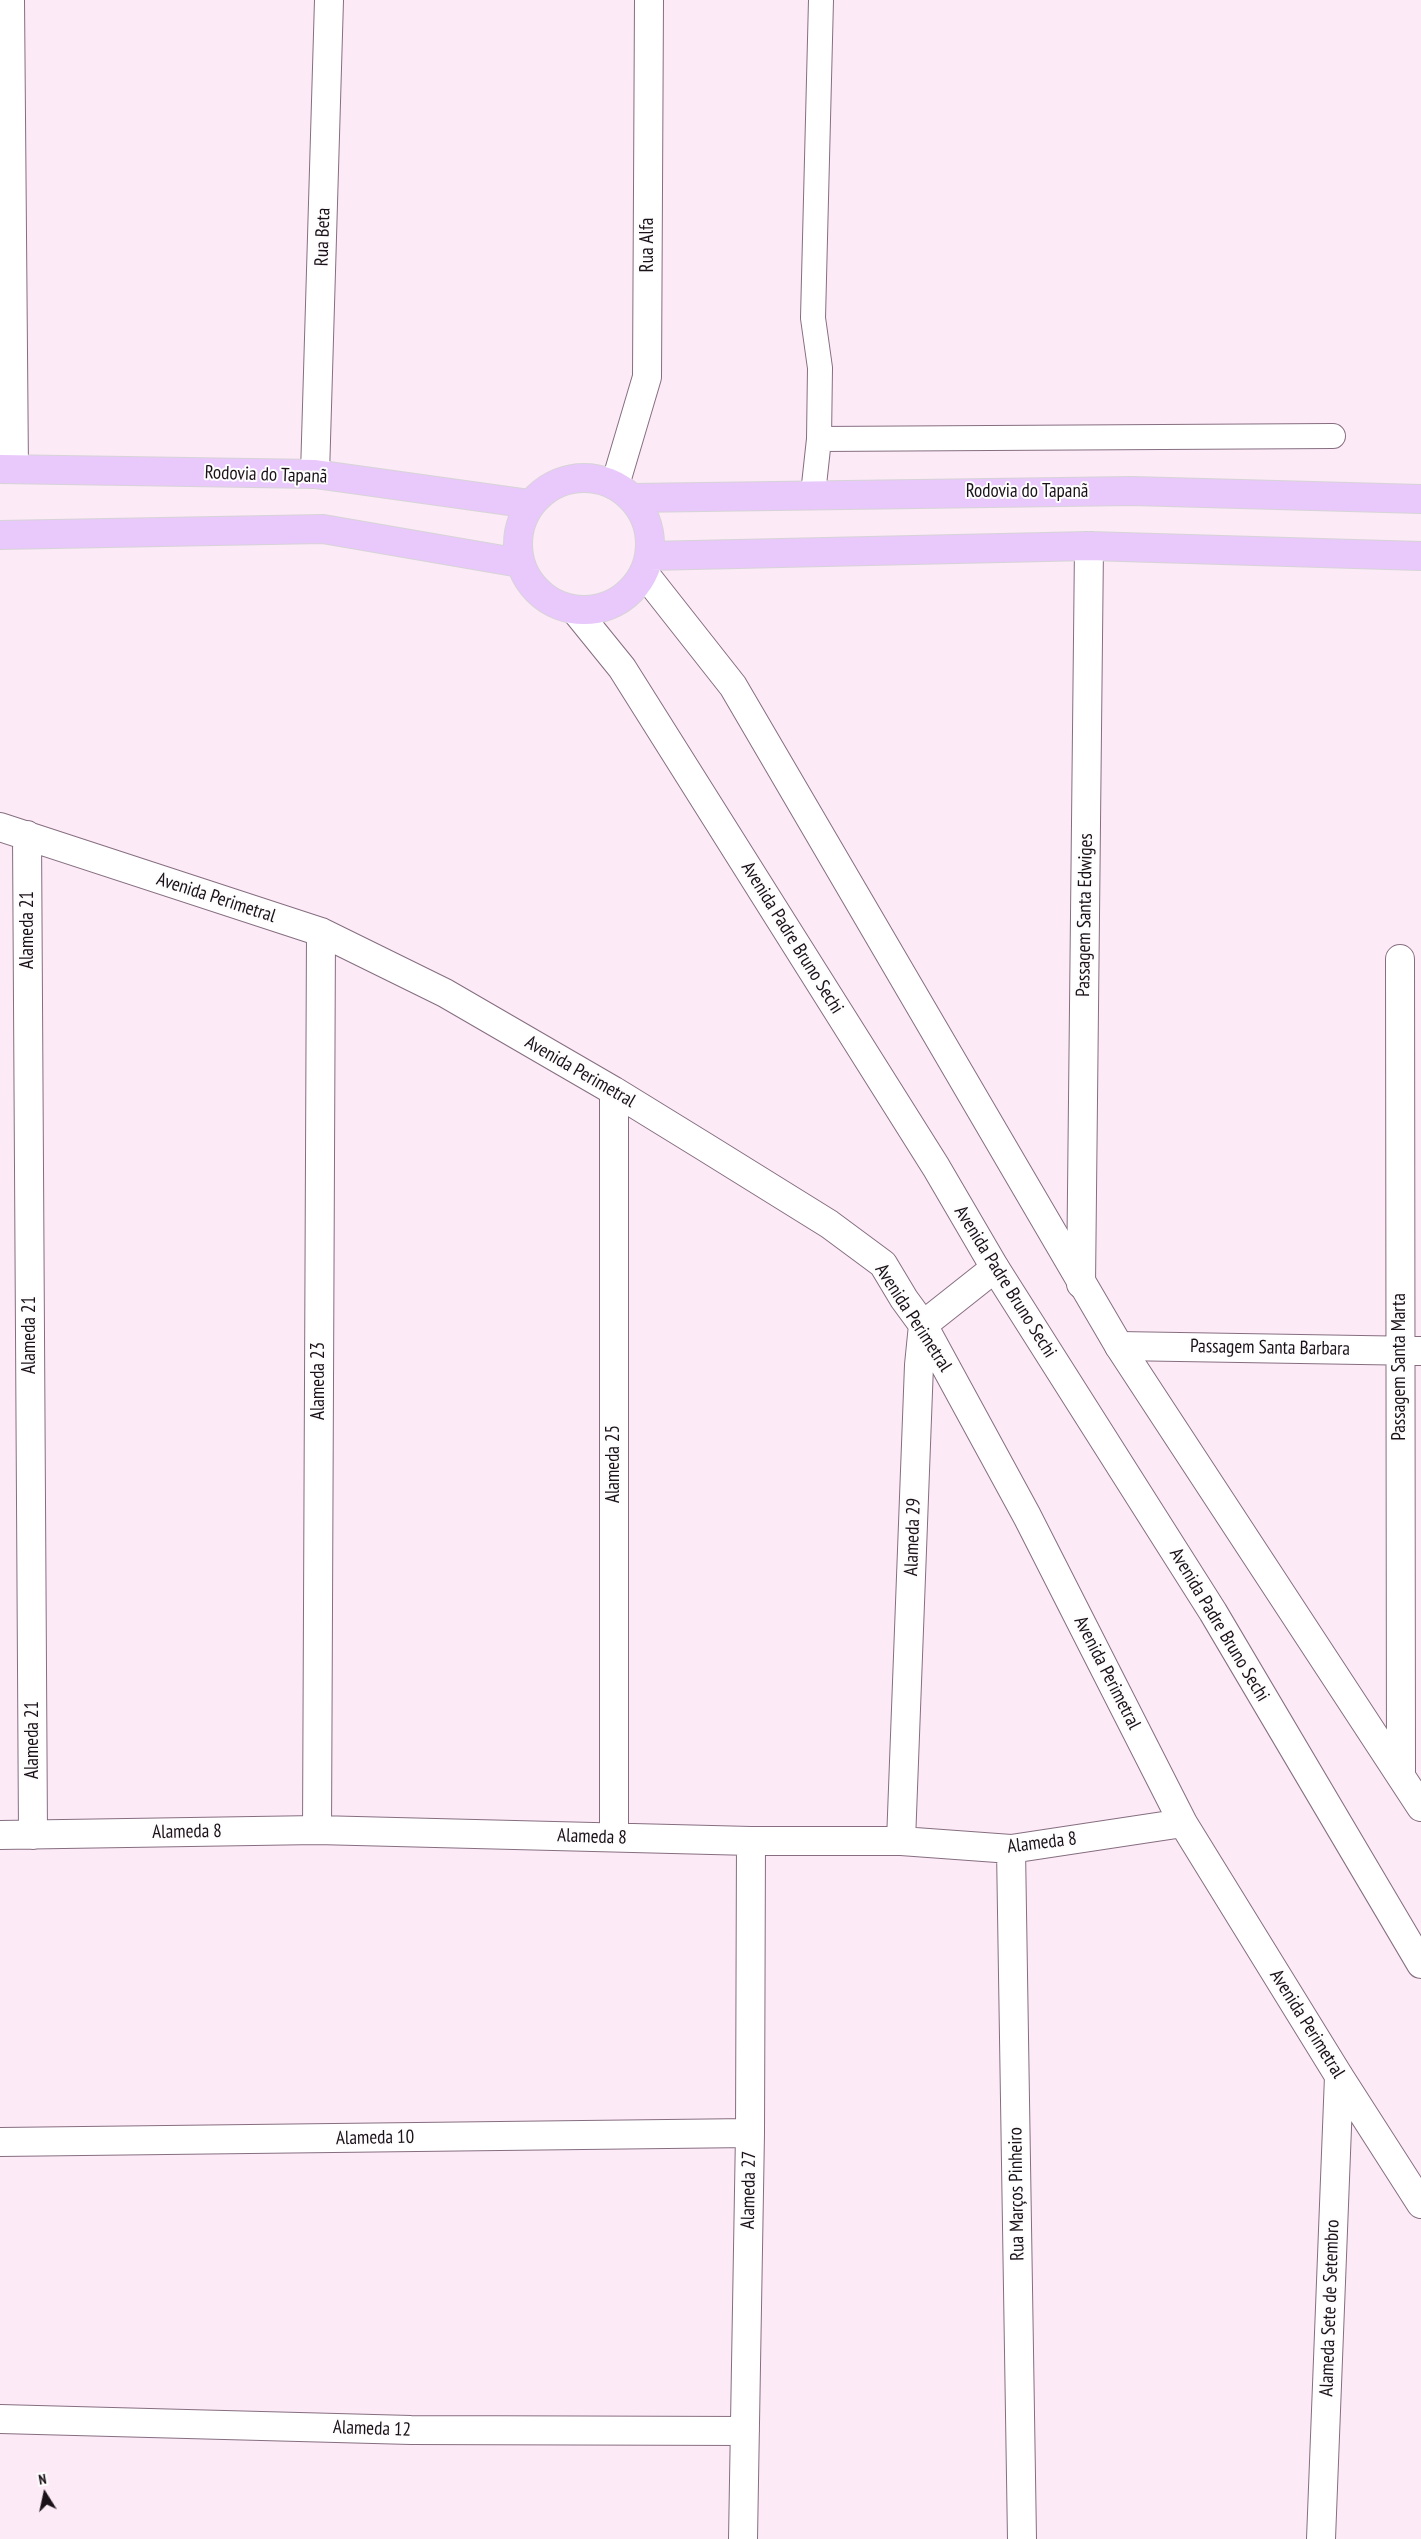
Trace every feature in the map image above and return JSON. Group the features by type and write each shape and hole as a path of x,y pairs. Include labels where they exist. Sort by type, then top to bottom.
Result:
{"main road":[{"name":"Rodovia do Tapanã","path":"7,469 315,474 530,504"},
{"path":"579,478 597,479 624,491 644,515 651,538 646,564 621,599 599,609 575,610 556,604 540,594 528,579 520,563 518,532 530,504 560,482 579,478"},
{"name":"Rodovia do Tapanã","path":"624,491 813,494 1132,491 1421,499"},
{"path":"0,535 323,529 520,563"},
{"path":"646,564 1089,546 1421,556"}],"street":[{"path":"7,469 10,0"},
{"name":"Rua Beta","path":"315,474 329,0"},
{"name":"Rua Alfa","path":"624,491 647,377 649,0"},
{"name":"Passagem Santa Edwiges","path":"1081,1284 1089,546"},
{"path":"646,564 733,686 1081,1284 1119,1346 1421,1807"},
{"name":"Avenida Padre Bruno Sechi","path":"575,610 622,668 936,1167 995,1268 1213,1612 1421,1964"},
{"name":"Avenida Perimetral","path":"0,827 321,932 445,993 614,1091 829,1224 883,1264 904,1299 923,1325 1027,1516 1182,1823 1421,2204"},
{"name":"Alameda 21","path":"27,835 33,1835"},
{"name":"Alameda 23","path":"318,1830 321,932"},
{"name":"Passagem Santa Marta","path":"1400,959 1411,1351 1401,1774"},
{"name":"Alameda 25","path":"614,1091 614,1837"},
{"path":"923,1325 995,1268"},
{"name":"Alameda 29","path":"901,1841 919,1365 923,1325"},
{"name":"Passagem Santa Barbara","path":"1119,1346 1411,1351"},
{"name":"Alameda 8","path":"0,1835 318,1830 750,1841 901,1841 1011,1849 1182,1823"},
{"name":"Alameda 27","path":"743,2539 750,2133 750,1841"},
{"name":"Rua Marços Pinheiro","path":"1011,1849 1022,2539"},
{"name":"Alameda Sete de Setembro","path":"1321,2539 1339,2076"},
{"name":"Alameda 10","path":"0,2142 750,2133"},
{"name":"Alameda 12","path":"0,2419 411,2430 745,2431"}],"lane":[{"path":"813,494 819,439 820,368 813,318 821,0"},
{"path":"819,439 1333,436"}]}
